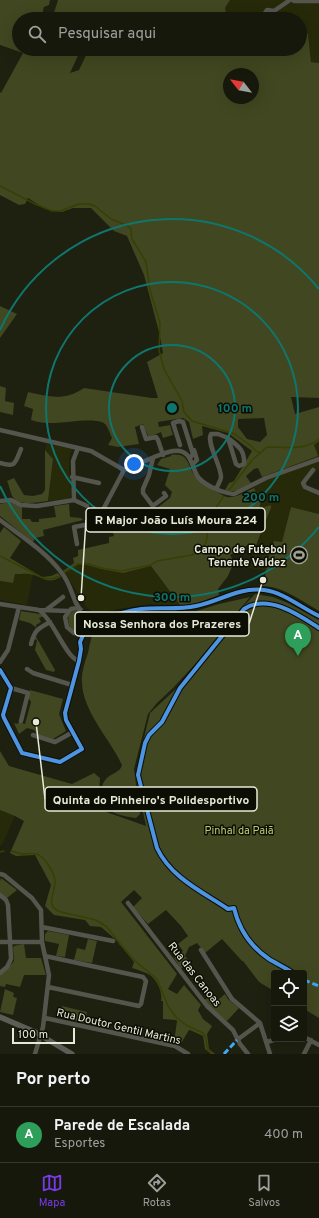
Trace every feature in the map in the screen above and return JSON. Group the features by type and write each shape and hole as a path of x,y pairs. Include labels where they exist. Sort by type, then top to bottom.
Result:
{"main road":[{"path":"0,1017 41,1036 72,1054"}],"street":[{"path":"266,12 268,10 274,11 290,0"},
{"path":"294,0 319,1"},
{"path":"180,445 173,423 179,421 183,422 195,451 197,460 193,464"},
{"path":"142,427 146,439 156,437 163,455"},
{"path":"0,430 98,454 124,470"},
{"path":"216,489 221,477 210,436 211,434 218,434 228,438 241,448 245,457 244,464 239,466 236,464 228,438"},
{"path":"190,441 193,454 190,458"},
{"path":"74,500 72,461 78,448"},
{"path":"0,463 9,466 13,465 20,449"},
{"path":"77,544 74,527 96,523 124,470 153,458 174,451 179,451 190,458 196,474 203,482 216,489 234,494 266,478 319,460"},
{"path":"153,458 143,493 152,505 166,496 164,493"},
{"path":"313,470 303,483 305,488 319,493"},
{"path":"72,477 99,483"},
{"path":"0,501 11,500 21,505 37,506 74,500 87,506"},
{"path":"0,520 52,562 62,572 77,604 87,619 86,628 80,642"},
{"path":"65,621 65,617 70,610 72,603 70,589"},
{"path":"0,604 52,611 77,608 90,616 99,616 141,609 183,608 197,606 237,592 256,590 269,591 319,616"},
{"path":"46,610 64,596"},
{"path":"0,662 8,650 19,606"},
{"path":"39,610 44,613 71,655 75,660 79,661"},
{"path":"11,688 3,715 22,753 60,762 82,749 66,720 64,713 79,661 81,649 80,642 67,627 61,616 52,611"},
{"path":"72,632 80,633 99,616"},
{"path":"31,644 35,632 50,622"},
{"path":"27,669 33,673 72,685"},
{"path":"0,670 11,688 28,693 21,721"},
{"path":"33,735 55,742 73,732"},
{"path":"0,874 6,877 36,902 41,910 42,942 49,975 45,1018 35,1054"},
{"path":"0,895 6,900 8,905 11,961 0,973"},
{"name":"Rua das Canoas","path":"128,903 207,1006 233,1030 237,1040 248,1054"},
{"path":"42,927 114,941"},
{"path":"0,942 42,942"},
{"path":"201,950 232,999 260,1023 270,1054"},
{"path":"45,956 144,978 146,982 141,1004 139,1006 48,987"},
{"name":"Rua Doutor Gentil Martins","path":"45,1018 175,1046 188,1054"},
{"path":"237,1040 260,1023"},
{"path":"307,1038 319,1045"},
{"path":"304,1054 311,1040"},
{"path":"267,1042 271,1041"}],"shaded area":[{"path":"230,0 319,0 319,63 311,62 307,34 307,12 226,12 225,8"},
{"path":"319,441 319,469 306,483 308,486 319,489 319,514 291,507 282,543 274,541 266,571 249,568 271,508 259,509 256,492 251,483 275,472"},
{"path":"46,444 72,449 69,459 71,496 68,499 48,501 53,459 45,450"},
{"path":"79,564 123,573 151,566 181,606 149,604 100,612 92,611 87,608 65,573"},
{"path":"15,574 33,574 27,605 0,600 0,581 13,583"},
{"path":"0,810 15,816 2,845 0,845"}],"green space":[{"path":"0,0 50,0 49,5 44,7 43,12 12,12 12,49 0,45"},
{"path":"58,0 230,0 225,8 226,12 54,12"},
{"path":"308,34 311,62 319,63 319,398 291,397 295,414 319,407 319,441 314,445 318,456 262,477 258,468 254,469 246,476 251,483 238,490 229,491 225,490 229,483 234,481 252,451 228,433 202,426 203,435 193,439 189,422 183,418 158,422 159,427 170,425 173,435 163,438 161,432 149,437 143,424 135,427 139,444 118,447 108,445 112,438 106,425 101,422 89,421 49,423 31,420 33,409 24,406 28,392 57,397 70,395 84,388 158,398 147,362 163,353 144,275 127,236 114,231 91,208 73,208 62,212 45,209 28,198 25,204 19,205 0,195 0,92 1,93 21,56 78,56 70,73 79,70 86,56 307,56","holes":["264,418 267,435 260,442 247,439 238,427 238,419"]},
{"path":"0,306 17,314 0,338"},
{"path":"0,386 6,388 5,401 14,403 13,415 0,412"},
{"path":"45,450 53,459 48,501 29,503 19,502 12,496 7,481 14,478 24,495 33,496 42,494 45,490"},
{"path":"171,455 182,456 185,458 193,473 199,480 224,496 236,496 254,488 256,492 263,494 259,509 271,505 255,548 248,545 230,555 234,562 228,576 218,589 219,595 192,605 181,606 151,566 123,573 79,564 65,573 63,571 74,563 73,558 78,556 78,550 109,543 109,537 114,536 113,532 116,527 121,530 126,527 130,531 144,510 154,523 156,522 158,525 162,522 153,511 170,498 172,492 165,485 170,469 157,465 161,459"},
{"path":"10,502 22,507 22,519 30,519 32,522 39,522 39,519 56,517 54,506 69,504 70,517 81,518 83,520 43,530 44,536 35,538 33,542 0,516 0,504"},
{"name":"Campo de Futebol Tenente Valdez","path":"291,507 319,514 319,611 284,591 277,588 262,586 274,541 282,542"},
{"path":"4,527 21,541 10,558 42,577 51,576 58,573 61,577 50,580 32,574 15,574 13,583 0,581 0,533"},
{"name":"Pinhal da Paiã","path":"255,594 273,597 288,603 319,620 319,1018 307,1011 307,970 271,970 271,989 259,982 243,961 222,939 205,953 197,943 189,947 185,956 189,961 181,969 174,958 183,951 178,944 188,936 166,910 148,924 133,907 142,898 134,890 121,902 177,974 168,989 177,994 184,985 201,1005 198,1010 203,1019 212,1026 207,1034 209,1049 215,1054 211,1054 205,1049 203,1036 190,1030 180,1045 174,1042 177,1021 163,1019 163,1001 161,1001 161,994 157,983 150,975 132,968 134,962 115,939 101,927 90,926 85,920 54,915 45,906 51,885 35,855 16,856 10,853 24,821 0,810 0,751 9,766 72,784 94,773 100,778 98,809 146,826 135,775 150,713 179,686 239,611"},
{"path":"250,597 197,662 148,714 134,769 140,814 136,818 112,812 104,806 101,801 101,790 104,781 110,775 119,770 122,765 92,715 87,704 82,683 82,675 95,627 97,624 120,619 190,613 219,604"},
{"path":"21,611 44,616 39,618 41,622 36,625 37,628 30,623 19,620"},
{"path":"73,611 77,611 83,615 84,624 79,630 72,629 69,625 68,616"},
{"path":"35,635 55,670 54,672 46,670 35,650 37,640 34,639"},
{"path":"30,690 63,699 59,714 66,731 53,739 38,735 34,730 27,728 19,734 14,723 17,724 19,722 25,724 31,702 28,697"},
{"path":"1,878 17,890 7,898 0,894"},
{"path":"48,931 69,935 65,957 56,956 59,944 45,941 45,934"},
{"path":"88,939 97,941 92,963 74,960 77,948 85,950"},
{"path":"24,944 26,958 41,958 46,975 24,975 20,987 6,984 5,987 0,986 0,975 14,961 14,946"},
{"path":"5,989 14,993 13,997 17,998 13,1015 0,1012"},
{"path":"225,994 228,999 239,1008 227,1021 217,1014 204,1000 213,995 217,1001"},
{"path":"62,1006 87,1012 84,1023 59,1017"}],"waterway":[{"path":"0,186 52,211 60,211 79,204 89,204 95,206 111,219 128,226 131,229 132,239 146,262 150,290 160,323 159,350 164,369 182,401 184,412 192,421 235,434 256,451 261,453"},
{"path":"229,490 253,459 267,447 301,447 313,443 319,439"},
{"path":"65,572 78,564 89,564 101,568 121,571 151,565 157,561 192,555 206,543 210,517 223,497"},
{"path":"0,556 43,578 52,579 60,576"},
{"path":"0,852 4,851"},
{"path":"12,851 21,854 30,853 42,857 50,867 55,878 52,899 53,907 61,912 96,920 107,927 135,961 157,979 168,1006 176,1017 186,1025 203,1033 208,1050 212,1054"}],"marked path":[{"path":"307,981 319,986"},
{"path":"224,1054 237,1040"}],"cycle path":[{"path":"84,613 104,616 141,609 189,607 205,604 238,592 264,590 278,594 319,616"},
{"path":"288,970 269,959 251,943 239,923 234,908 228,909 198,890 179,876 163,859 157,848 138,775 145,743 149,735 162,722 180,688 244,609 263,603 273,605 293,612 319,628"},
{"path":"0,670 11,688 3,715 22,753 60,762 82,749 66,720 65,713 79,661 81,649 80,642 86,629"}],"place":[{"name":"Campo de Futebol Tenente Valdez","path":"299,555"},
{"name":"Nossa Senhora dos Prazeres","path":"263,580"},
{"name":"R Major João Luís Moura 224","path":"81,598"},
{"name":"Parede de Escalada","path":"298,656"},
{"name":"Quinta do Pinheiro's Polidesportivo","path":"36,722"}]}
